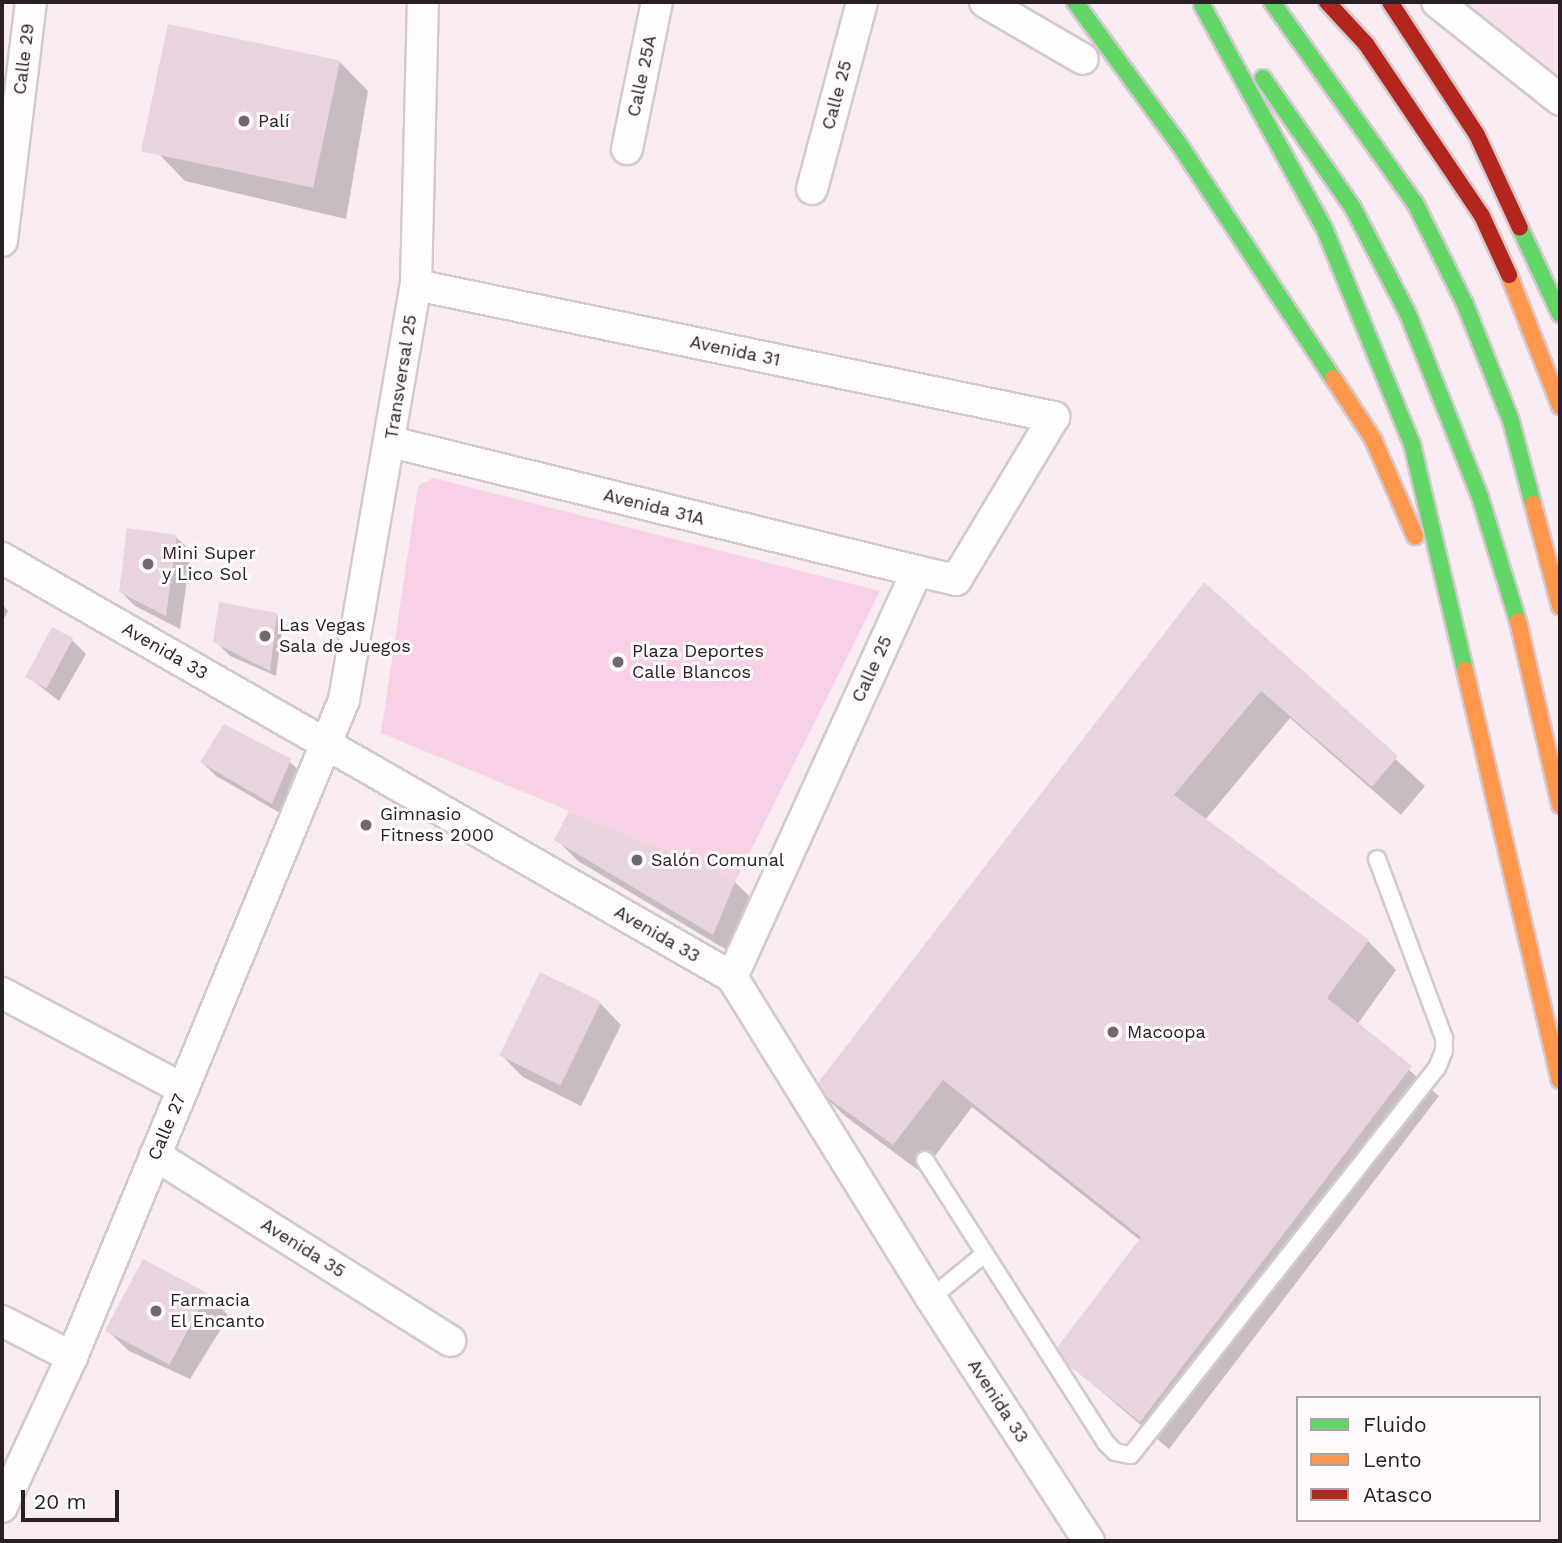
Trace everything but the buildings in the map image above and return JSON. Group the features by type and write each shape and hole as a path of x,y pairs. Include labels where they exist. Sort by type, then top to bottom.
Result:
{"highway":[{"path":"1075,2 1179,144 1373,439 1404,506 1464,669"},
{"path":"1272,2 1415,203 1465,304 1511,421 1560,606"},
{"path":"1327,2 1366,44 1482,216 1528,313 1560,406"},
{"path":"1390,2 1477,135 1560,314"},
{"path":"1201,3 1325,230 1412,444 1560,1080"},
{"path":"1201,3 1293,117 1353,208 1408,314 1480,497 1525,644 1560,805"}],"street":[{"name":"Calle 29","path":"2,241 31,2"},
{"name":"Transversal 25","path":"328,745 344,700 391,442 416,285 423,2"},
{"name":"Calle 25A","path":"627,149 657,2"},
{"name":"Calle 25","path":"812,189 862,2"},
{"path":"985,2 1083,59"},
{"path":"1437,2 1560,100"},
{"name":"Avenida 31","path":"416,285 1054,417 956,580 917,571"},
{"name":"Avenida 31A","path":"391,442 917,571"},
{"name":"Avenida 33","path":"2,558 732,977 931,1298 1089,1541"},
{"name":"Calle 25","path":"732,977 917,571"},
{"name":"Calle 27","path":"2,1507 72,1357 328,745"},
{"path":"2,993 183,1089"},
{"name":"Avenida 35","path":"155,1155 450,1341"},
{"path":"2,1321 72,1357"}],"lane":[{"path":"925,1160 983,1255 1106,1443 1124,1455 1139,1450 1437,1068 1444,1051 1444,1038 1377,859"},
{"path":"931,1298 983,1255"}],"shaded area":[{"path":"1461,2 1560,2 1560,81"},
{"name":"Plaza Deportes Calle Blancos","path":"433,478 880,591 736,880 381,733 418,486"}],"traffic: fast":[{"path":"1075,2 1179,144 1333,378"},
{"path":"1272,2 1415,203 1465,304 1511,421 1533,504"},
{"path":"1202,5 1325,230 1412,444 1465,670"},
{"path":"1263,78 1353,208 1408,314 1480,497 1518,621"},
{"path":"1520,228 1560,314"}],"traffic: slow":[{"path":"1509,275 1560,406"},
{"path":"1333,378 1373,439 1415,536"},
{"path":"1533,504 1560,606"},
{"path":"1518,621 1560,805"},
{"path":"1465,670 1560,1080"}],"traffic: jam":[{"path":"1327,2 1366,44 1482,216 1509,275"},
{"path":"1390,2 1477,135 1520,228"}],"place":[{"name":"Palí","path":"244,121"},
{"name":"Mini Super y Lico Sol","path":"148,564"},
{"name":"Las Vegas Sala de Juegos","path":"265,636"},
{"name":"Plaza Deportes Calle Blancos","path":"618,662"},
{"name":"Gimnasio Fitness 2000","path":"366,825"},
{"name":"Salón Comunal","path":"637,860"},
{"name":"Macoopa","path":"1113,1032"},
{"name":"Farmacia El Encanto","path":"156,1311"}]}
